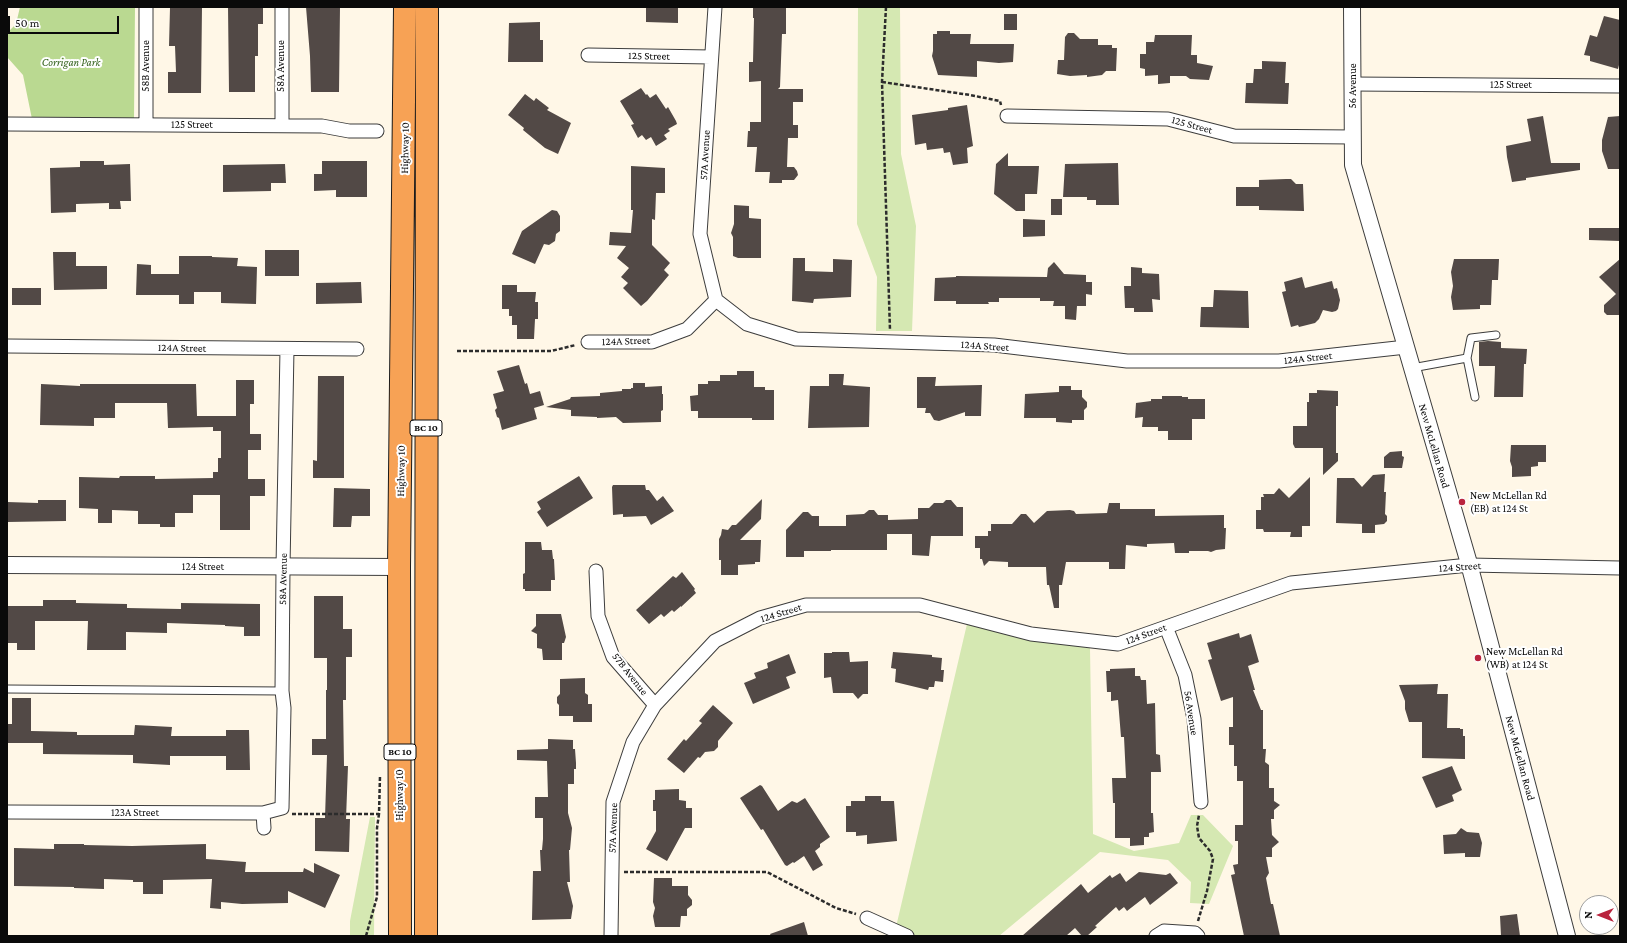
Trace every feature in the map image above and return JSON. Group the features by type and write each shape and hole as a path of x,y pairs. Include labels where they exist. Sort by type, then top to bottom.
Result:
{"highway":[{"name":"Highway 10","path":"400,936 399,567 406,7"},
{"name":"Highway 10","path":"426,936 427,7"},
{"path":"399,567 411,584 414,594 414,828 427,850"}],"street":[{"name":"58B Avenue","path":"146,7 146,125"},
{"name":"58A Avenue","path":"282,7 282,125"},
{"name":"57A Avenue","path":"715,7 700,234 716,300"},
{"name":"56 Avenue","path":"1352,7 1353,166"},
{"name":"125 Street","path":"588,55 711,57"},
{"name":"125 Street","path":"1353,84 1620,86"},
{"name":"125 Street","path":"1007,116 1168,119 1234,136 1353,137"},
{"name":"125 Street","path":"7,124 282,125 322,126 349,131 377,131"},
{"name":"New McLellan Road","path":"1353,166 1469,565 1567,936"},
{"name":"124A Street","path":"588,342 652,342 687,329 716,300 747,324 796,339 994,345 1127,361 1279,361 1406,347"},
{"name":"124A Street","path":"7,346 357,349"},
{"name":"58A Avenue","path":"282,808 284,708 282,691 283,568 287,349"},
{"name":"124 Street","path":"7,565 283,568 399,567"},
{"name":"124 Street","path":"655,705 715,641 760,618 806,605 920,604 1031,634 1118,644 1291,582 1469,565 1620,568"},
{"name":"57B Avenue","path":"596,571 598,616 613,657 655,705"},
{"name":"56 Avenue","path":"1166,627 1185,675 1194,719 1201,802"},
{"name":"57A Avenue","path":"611,936 613,802 633,742 655,705"},
{"name":"123A Street","path":"7,812 263,813 282,808"},
{"path":"263,813 264,828"},
{"path":"867,918 907,936"},
{"path":"1156,936 1164,931 1196,934"}],"lane":[{"path":"1475,397 1466,358 1471,338 1496,335"},
{"path":"1411,368 1466,358"},
{"path":"7,689 282,691"}],"path":[{"path":"886,7 882,82 890,342"},
{"path":"882,82 1000,101 1007,116"},
{"path":"457,351 551,351 588,342"},
{"path":"366,936 377,897 377,828 379,814 380,775"},
{"path":"1196,934 1207,891 1213,859 1210,851 1199,838 1197,832 1201,802"},
{"path":"282,808 290,814 379,814"},
{"path":"612,872 767,872 836,908 867,918"}],"green space":[{"name":"Corrigan Park","path":"20,7 135,7 134,119 32,119 23,75 7,57 7,33 16,24"},
{"path":"858,7 900,7 901,154 916,226 912,331 876,331 877,277 857,224"},
{"path":"967,624 1024,638 1090,648 1093,834 1134,851 1179,843 1191,815 1203,815 1233,846 1209,904 1190,903 1191,882 1168,860 1100,852 999,936 906,936 896,927"},
{"path":"370,817 375,817 374,936 350,936 350,921"}],"building":[{"path":"202,7 201,93 168,93 168,72 176,72 175,46 169,46 170,8"},
{"path":"228,7 263,8 263,24 258,24 258,56 255,56 255,92 229,92"},
{"path":"306,7 340,7 339,92 311,92"},
{"path":"646,7 678,7 678,23 646,22"},
{"path":"753,7 786,7 786,34 782,34 780,87 778,89 803,89 803,102 793,102 793,125 798,125 798,138 788,138 787,167 794,167 798,175 794,180 782,180 782,183 769,183 770,172 755,172 757,147 747,147 750,122 761,122 761,81 749,82 749,62 753,62"},
{"path":"1004,14 1017,14 1017,30 1004,30"},
{"path":"1604,16 1620,20 1620,61 1618,69 1590,61 1590,56 1584,55 1590,35 1597,37"},
{"path":"540,22 540,40 543,40 543,62 508,62 509,23"},
{"path":"937,31 950,31 950,34 971,34 970,44 1014,44 1013,62 999,63 977,61 977,77 938,75 932,56 933,34 937,34"},
{"path":"1068,33 1074,33 1080,39 1098,39 1098,45 1112,45 1112,48 1117,48 1116,71 1106,71 1102,75 1087,77 1087,75 1070,76 1057,74 1058,60 1064,60 1065,37"},
{"path":"1155,35 1192,35 1191,55 1197,55 1197,63 1213,66 1209,80 1190,79 1186,76 1170,76 1170,83 1158,84 1158,75 1145,76 1145,69 1140,68 1140,54 1146,54 1146,42 1154,42"},
{"path":"1262,61 1286,62 1285,83 1289,83 1288,104 1245,103 1246,83 1253,83 1254,69 1262,69"},
{"path":"641,88 650,98 656,94 666,109 668,107 677,124 668,129 670,131 664,135 667,139 656,146 651,137 646,140 642,135 638,138 631,125 634,124 620,101"},
{"path":"525,94 534,101 536,98 549,108 547,110 571,123 558,154 545,148 523,130 524,128 508,115"},
{"path":"967,105 973,146 967,148 968,163 953,165 950,152 944,153 943,148 927,150 926,143 915,145 912,115 948,110 948,108"},
{"path":"1543,116 1551,163 1580,163 1580,170 1526,178 1526,180 1512,182 1506,146 1531,141 1527,119"},
{"path":"1620,116 1620,169 1608,169 1602,151 1602,140 1608,117"},
{"path":"1008,153 1008,166 1039,166 1037,194 1025,194 1025,211 1016,211 994,194 996,164"},
{"path":"80,161 104,161 104,165 130,164 131,201 120,201 121,209 109,209 109,203 76,204 76,212 51,213 50,168 80,167"},
{"path":"322,161 367,161 367,197 336,197 336,190 314,191 314,174 322,174"},
{"path":"1118,163 1119,205 1096,205 1096,200 1087,200 1087,197 1063,197 1065,164"},
{"path":"285,164 286,183 271,183 271,191 223,192 223,165"},
{"path":"631,166 665,168 665,193 656,193 655,220 652,219 652,245 670,263 664,270 669,275 641,306 623,288 628,283 621,277 629,268 617,258 626,246 609,245 610,232 631,233 633,210 631,210"},
{"path":"1291,179 1296,184 1303,184 1304,211 1259,210 1259,206 1236,206 1236,187 1259,187 1259,180"},
{"path":"1051,199 1062,199 1062,215 1051,215"},
{"path":"734,205 749,206 749,218 761,219 761,258 738,258 733,256 733,237 731,233 734,224"},
{"path":"552,210 557,211 560,216 560,231 556,234 555,241 549,245 544,244 535,264 512,254 522,231"},
{"path":"1023,219 1045,220 1045,236 1023,237"},
{"path":"1589,228 1620,228 1620,241 1589,240"},
{"path":"265,250 299,250 299,276 265,276"},
{"path":"53,252 76,252 76,266 107,266 107,289 54,290"},
{"path":"179,256 238,258 237,266 257,267 256,304 221,303 221,292 194,292 194,304 179,304 179,295 136,295 137,264 151,265 151,274 179,274"},
{"path":"793,258 805,258 805,271 833,272 833,259 852,260 851,297 814,299 813,303 792,301"},
{"path":"1454,259 1499,259 1498,280 1492,280 1491,305 1480,305 1480,309 1453,310 1451,297 1453,286 1451,272"},
{"path":"1620,259 1620,315 1607,315 1604,312 1604,305 1616,294 1599,277"},
{"path":"1054,262 1064,274 1086,275 1086,282 1092,282 1092,295 1086,294 1086,306 1077,306 1076,320 1065,319 1065,306 1053,306 1054,301 1040,301 1040,298 999,298 999,302 988,302 989,304 956,304 956,301 934,301 935,278 956,276 1047,277 1048,268"},
{"path":"1131,267 1142,268 1142,273 1159,274 1160,300 1152,299 1153,312 1134,312 1134,308 1125,308 1124,286 1131,286"},
{"path":"1302,277 1305,288 1332,281 1334,289 1337,288 1340,300 1336,311 1332,312 1323,310 1319,319 1315,323 1299,327 1298,325 1291,327 1282,292 1286,291 1284,282"},
{"path":"361,282 362,303 316,304 316,283"},
{"path":"502,285 517,285 517,292 536,292 535,302 538,302 538,319 535,319 534,339 517,339 517,325 512,325 512,316 509,316 509,309 502,309"},
{"path":"12,288 41,288 41,305 12,305"},
{"path":"1214,290 1248,291 1249,328 1200,327 1201,307 1213,307"},
{"path":"1479,342 1501,342 1501,348 1527,349 1526,364 1524,364 1523,397 1494,397 1495,366 1479,366"},
{"path":"519,365 530,394 540,391 544,405 534,408 537,419 502,430 495,410 497,408 493,394 504,391 497,371"},
{"path":"737,371 754,371 754,387 765,387 765,390 774,390 774,420 752,420 752,418 698,418 698,411 691,411 690,396 698,395 698,384 708,384 708,381 720,381 720,375 737,375"},
{"path":"829,374 844,374 843,385 870,387 869,427 808,428 810,386 829,386"},
{"path":"318,376 344,376 344,478 313,478 313,460 317,461"},
{"path":"917,377 936,377 935,386 982,385 981,416 965,416 965,412 939,421 934,420 930,413 925,413 926,408 917,408"},
{"path":"236,380 254,380 254,404 250,404 250,434 261,434 261,450 248,450 248,479 265,479 265,496 250,496 250,530 220,530 220,495 193,495 193,513 175,513 175,527 160,527 160,524 138,524 138,511 112,510 112,523 98,523 98,509 79,508 79,477 119,478 120,476 155,476 155,479 213,478 213,472 218,472 218,458 221,458 221,431 213,431 213,427 168,428 167,403 115,403 115,418 94,418 94,426 40,425 41,384 80,386 80,384 196,384 197,416 236,416"},
{"path":"633,383 645,383 645,387 662,386 663,410 661,411 661,422 623,423 616,417 597,418 571,416 571,410 546,407 570,399 571,397 600,396 600,393 631,389 633,388"},
{"path":"1059,386 1071,386 1071,390 1082,390 1082,397 1087,402 1087,407 1084,410 1084,420 1072,420 1072,423 1056,422 1056,418 1024,418 1025,394 1059,392"},
{"path":"1317,390 1338,391 1338,406 1336,406 1336,453 1338,453 1338,461 1323,475 1323,448 1295,448 1293,444 1293,426 1307,426 1307,402 1309,402 1309,393 1317,393"},
{"path":"1162,396 1182,396 1188,397 1188,399 1205,399 1205,419 1192,419 1192,440 1168,440 1168,431 1158,431 1158,427 1142,427 1143,417 1135,418 1136,403 1151,401 1151,399 1162,399"},
{"path":"1511,445 1546,445 1546,462 1538,462 1538,466 1531,467 1531,476 1512,477 1512,467 1510,461"},
{"path":"1402,451 1402,456 1404,457 1402,468 1384,468 1384,457 1390,452"},
{"path":"1385,474 1384,492 1386,492 1385,514 1387,516 1387,521 1384,524 1375,525 1375,533 1362,533 1362,524 1336,523 1337,478 1354,478 1362,487 1373,475"},
{"path":"579,476 593,498 547,527 537,512 541,509 537,502"},
{"path":"1310,477 1310,526 1302,526 1302,537 1290,537 1291,532 1264,532 1263,529 1256,529 1256,510 1261,510 1261,497 1264,497 1263,494 1274,494 1279,488 1289,498"},
{"path":"613,485 645,485 646,490 649,490 657,501 663,496 674,511 651,525 646,516 623,517 623,514 613,515"},
{"path":"334,488 370,489 370,516 352,516 351,527 333,527"},
{"path":"762,499 761,519 740,540 761,540 760,562 755,562 755,564 738,565 738,575 721,575 719,539 722,529 728,530 732,525 736,525"},
{"path":"38,500 66,500 66,521 7,522 7,502 38,503"},
{"path":"946,500 951,500 957,507 963,507 963,536 931,536 929,556 912,555 912,534 887,534 887,550 804,551 804,557 786,557 786,530 803,512 808,512 812,516 819,516 819,526 846,526 846,515 864,514 869,510 874,510 878,515 888,515 888,520 918,519 918,508 929,508 934,503 943,503"},
{"path":"1109,503 1120,503 1120,509 1155,509 1155,516 1224,515 1224,528 1226,528 1225,549 1211,552 1189,551 1189,553 1175,553 1174,543 1147,544 1147,547 1126,545 1125,569 1109,569 1109,562 1066,562 1062,585 1059,585 1059,608 1054,608 1049,585 1047,585 1046,567 1008,567 1008,562 989,561 984,566 982,559 980,559 980,548 975,548 975,536 988,536 988,531 991,531 991,524 1012,524 1021,514 1026,514 1034,523 1047,511 1070,510 1074,511 1076,514 1107,513"},
{"path":"525,542 541,542 542,550 552,550 555,580 551,580 551,591 525,591 525,589 523,589 523,574 525,573"},
{"path":"682,572 695,589 694,590 696,593 674,612 672,610 664,617 661,614 649,624 636,610 673,576 676,578"},
{"path":"314,596 343,596 343,629 352,629 352,657 346,657 346,700 343,700 344,766 348,766 346,819 350,819 349,852 315,851 315,818 325,818 327,755 312,755 312,739 326,739 327,658 314,658"},
{"path":"43,600 76,600 76,603 127,604 127,608 181,609 181,603 260,604 260,636 244,636 244,627 167,623 167,633 126,632 126,650 87,650 88,621 35,621 35,650 17,650 17,643 7,643 7,606 43,606"},
{"path":"536,614 561,614 566,637 564,643 562,643 562,660 543,660 542,649 537,648 537,634 531,631 536,626"},
{"path":"1239,633 1240,638 1251,634 1259,662 1248,666 1255,690 1253,690 1261,710 1263,710 1263,749 1266,749 1265,762 1269,765 1269,788 1274,788 1274,801 1280,805 1274,810 1274,819 1271,819 1272,835 1279,842 1272,848 1272,857 1266,857 1269,873 1266,878 1271,904 1273,904 1280,936 1244,936 1231,875 1235,874 1233,865 1238,864 1238,841 1235,841 1235,825 1243,825 1243,781 1237,781 1237,766 1234,766 1234,745 1229,745 1229,727 1233,727 1233,697 1221,701 1208,660 1212,659 1207,643"},
{"path":"849,652 850,662 868,661 868,694 863,694 858,699 853,693 833,693 831,677 824,678 824,653"},
{"path":"893,652 932,655 932,657 942,658 941,670 944,670 943,682 935,681 934,687 929,687 928,690 895,682 896,669 891,668"},
{"path":"789,654 796,673 786,677 790,688 753,704 744,683 756,678 754,673 768,668 767,663"},
{"path":"1135,668 1135,676 1140,676 1141,680 1146,680 1147,704 1155,703 1156,754 1160,755 1161,772 1151,772 1151,813 1153,813 1154,832 1149,833 1149,837 1144,837 1144,845 1130,846 1130,838 1115,838 1115,803 1113,803 1112,778 1126,778 1124,737 1121,737 1118,700 1111,701 1111,692 1107,692 1106,671 1110,671 1110,669"},
{"path":"585,678 585,693 588,695 588,704 592,704 592,722 573,722 573,716 559,716 557,697 560,694 560,679"},
{"path":"1438,684 1437,694 1448,694 1447,728 1463,729 1463,736 1465,736 1465,759 1422,758 1422,722 1409,722 1405,709 1405,701 1399,685"},
{"path":"12,698 31,698 31,731 77,732 77,735 134,735 135,725 172,727 171,736 226,736 226,730 249,730 250,770 226,770 226,756 170,756 170,765 133,763 133,755 43,754 43,743 7,743 7,724 12,724"},
{"path":"713,705 733,723 718,741 718,747 714,751 705,752 700,758 698,757 684,773 667,759 684,739 686,741 702,723 699,721"},
{"path":"548,739 573,740 573,749 575,749 576,769 574,769 574,784 568,784 568,813 572,828 569,850 570,882 567,882 573,906 571,919 532,920 533,871 541,871 540,850 542,850 543,839 543,818 535,818 535,797 548,797 547,761 517,760 517,750 548,749"},
{"path":"1452,766 1462,790 1452,795 1454,801 1436,808 1422,777"},
{"path":"760,785 778,811 792,801 797,803 805,798 830,837 820,844 820,847 815,851 823,865 813,871 804,856 794,863 793,862 787,866 785,865 763,829 761,830 740,798"},
{"path":"679,789 679,800 686,801 686,808 692,808 692,828 685,828 667,861 646,849 656,831 656,811 653,811 653,800 655,800 655,790"},
{"path":"865,796 881,796 881,801 894,801 897,841 867,844 867,835 856,836 856,832 846,832 846,806 851,806 851,801 865,801"},
{"path":"1461,828 1467,832 1479,833 1482,843 1480,857 1465,857 1465,853 1444,854 1443,835 1456,834"},
{"path":"54,844 132,846 206,844 206,859 246,862 245,872 303,872 304,868 314,873 314,863 340,875 325,908 288,891 288,903 242,904 221,902 221,909 210,908 212,879 163,880 163,894 143,894 143,882 133,882 133,880 104,879 104,889 14,886 14,848 54,849"},
{"path":"1139,872 1166,875 1170,873 1178,883 1150,905 1145,897 1127,911 1124,907 1119,911 1116,907 1095,926 1097,927 1087,936 1082,936 1075,928 1066,936 1022,936 1081,884 1088,893 1110,875 1112,878 1120,873 1126,882"},
{"path":"654,878 672,878 672,886 688,886 688,895 692,900 692,905 687,909 687,916 681,916 680,927 655,927 653,916 655,908 653,902"},
{"path":"1517,914 1520,936 1501,936 1500,916"},
{"path":"804,922 808,936 771,936 770,934"}],"place":[{"name":"New McLellan Rd (EB) at 124 St","path":"1462,502"},
{"name":"New McLellan Rd (WB) at 124 St","path":"1478,658"}]}
